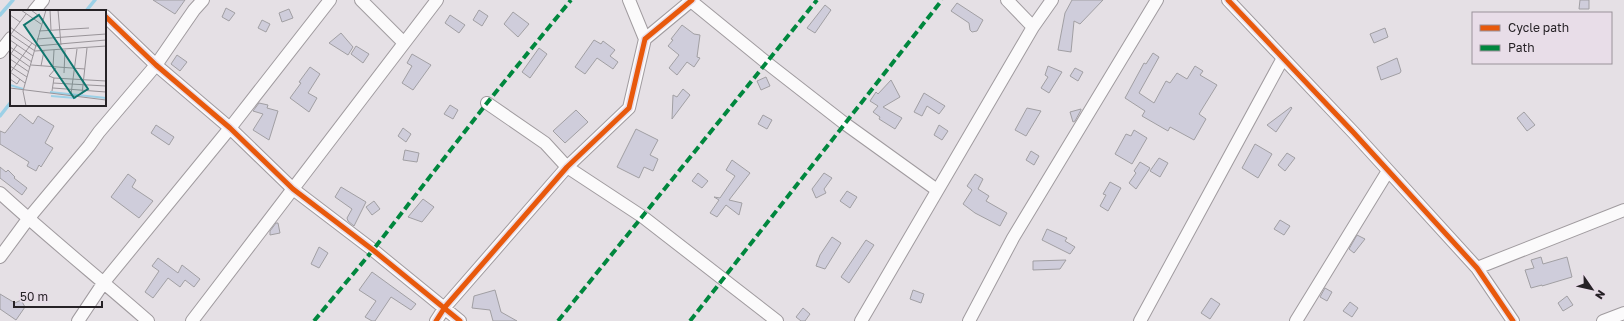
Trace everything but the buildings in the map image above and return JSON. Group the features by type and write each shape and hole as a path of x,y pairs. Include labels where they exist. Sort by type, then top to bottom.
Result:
{"street":[{"path":"35,10 43,0"},
{"path":"0,256 28,219 90,146 99,132 156,65 194,10 203,0"},
{"path":"78,321 104,282 230,128 330,0"},
{"path":"361,0 404,43"},
{"path":"192,321 437,0"},
{"path":"436,321 445,307 567,167 629,108 645,39 628,0"},
{"path":"1007,0 1033,27"},
{"path":"861,321 1033,27 1052,0"},
{"path":"968,321 1013,238 1157,0"},
{"path":"1228,0 1477,268 1513,321"},
{"path":"645,39 691,1 766,63 844,123 937,190"},
{"path":"106,17 156,65 230,128 293,189 445,307 460,321"},
{"path":"0,52 10,39"},
{"path":"1140,321 1283,58"},
{"path":"487,104 545,143 567,167 643,216 777,321"},
{"path":"1296,321 1388,171"},
{"path":"0,193 28,219 104,282 148,321"},
{"path":"1477,268 1624,210"},
{"path":"1603,321 1624,313"}],"waterway":[{"path":"0,15 13,0"},
{"path":"87,10 95,0"},
{"path":"0,116 10,103"}],"marked path":[{"path":"314,321 373,250 487,103 571,0"},
{"path":"558,321 817,0"},
{"path":"690,321 942,0"}],"cycle path":[{"path":"436,321 445,307 567,167 629,108 645,39 692,0"},
{"path":"1228,0 1353,132 1477,268 1513,321"},
{"path":"106,17 156,65 230,128 293,189 373,250 460,321"}]}
